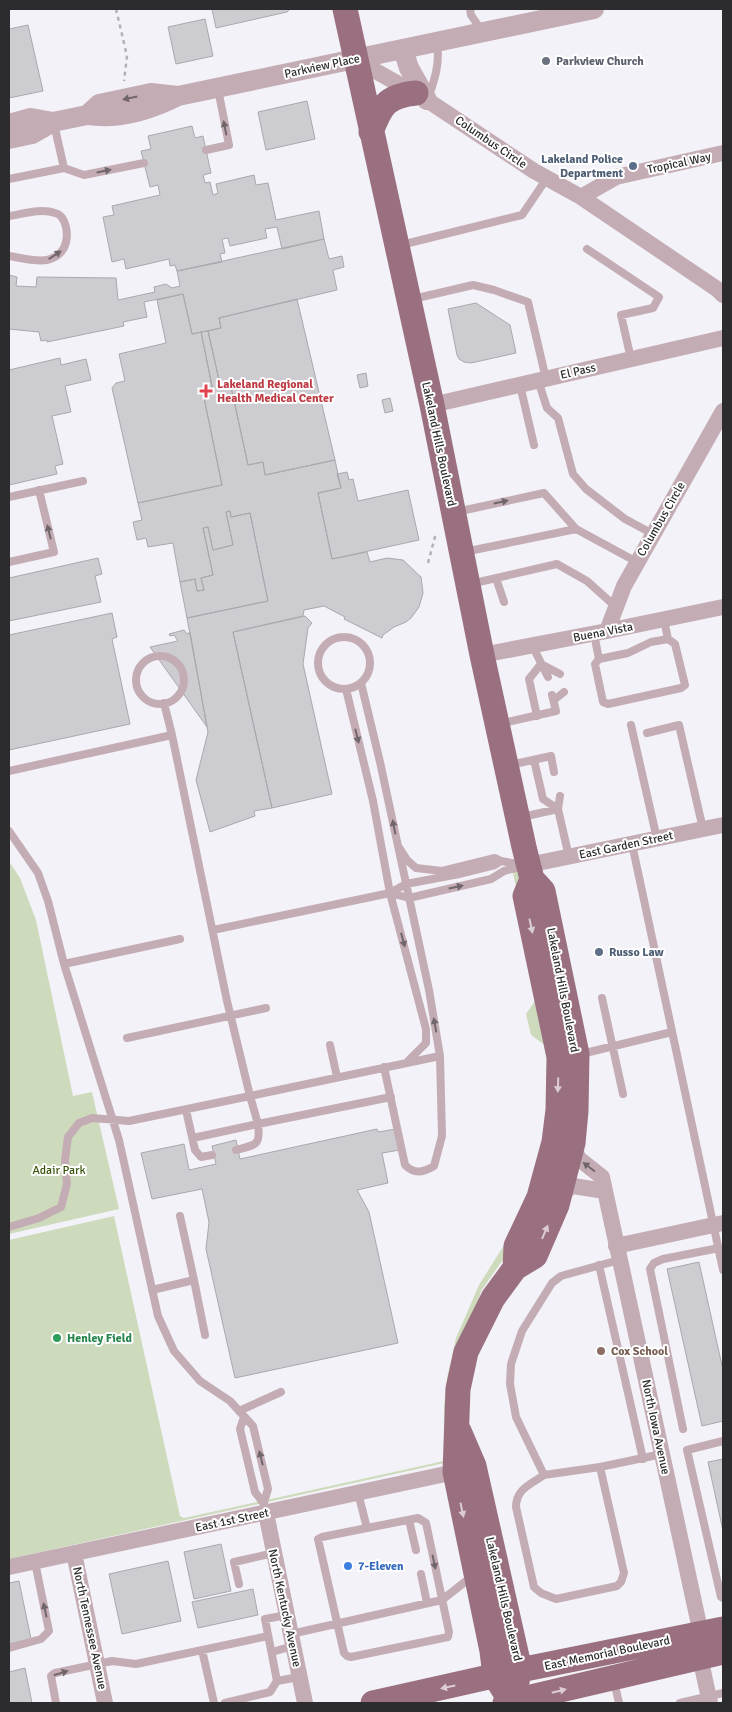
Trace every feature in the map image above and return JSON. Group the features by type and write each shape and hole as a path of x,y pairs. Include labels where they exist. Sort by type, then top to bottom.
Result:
{"main road":[{"name":"Lakeland Hills Boulevard","path":"345,9 432,405 506,766 530,872 543,891 577,1054 576,1112 572,1143 557,1205 534,1256 515,1268 493,1298 466,1352 458,1389 455,1472 495,1676 508,1702"},
{"path":"371,132 379,110 391,98 402,94 421,97"},
{"name":"Lakeland Hills Boulevard","path":"515,1268 516,1246 538,1197 554,1142 558,1110 559,1056 525,896 530,872"},
{"name":"Lakeland Hills Boulevard","path":"458,1427 474,1466 520,1670 508,1702"},
{"name":"East Memorial Boulevard","path":"373,1703 520,1670 712,1643"},
{"name":"East Memorial Boulevard","path":"508,1702 614,1677 712,1643"}],"street":[{"name":"Parkview Place","path":"9,140 32,134 53,122 87,115 99,104 151,93 178,96 594,9"},
{"path":"403,49 421,97"},
{"name":"Columbus Circle","path":"356,60 421,97 547,178 581,197 717,289 723,295"},
{"name":"Parkview Place","path":"9,124 31,118 53,122"},
{"name":"Tropical Way","path":"581,197 616,177 723,154"},
{"name":"El Pass","path":"432,405 723,338"},
{"name":"Columbus Circle","path":"600,633 616,607 624,586 723,411"},
{"name":"Buena Vista","path":"482,655 723,607"},
{"name":"East Garden Street","path":"530,872 568,857 723,825"},
{"name":"North Iowa Avenue","path":"572,1143 578,1158 602,1177 662,1454 712,1643 714,1698"},
{"path":"557,1205 565,1190 573,1186 605,1191"},
{"path":"617,1253 718,1224"},
{"name":"East 1st Street","path":"9,1567 265,1508 358,1493 455,1472"},
{"name":"North Kentucky Avenue","path":"265,1508 305,1703"},
{"name":"North Tennessee Avenue","path":"74,1553 105,1703"}],"lane":[{"path":"470,9 471,15 483,32"},
{"path":"421,97 437,75 439,55 437,42"},
{"path":"206,150 229,145 217,88"},
{"path":"53,122 64,168"},
{"path":"9,179 64,168 84,175 144,163"},
{"path":"396,246 522,215 547,178"},
{"path":"9,216 43,211 56,213 64,219 68,238 64,248 58,255 49,259 38,261 9,256"},
{"path":"586,249 659,297 652,308 621,315 631,359"},
{"path":"408,300 472,285 494,290 528,302 547,408 558,418 573,474 586,489 625,519 653,534"},
{"path":"520,385 534,446"},
{"path":"9,496 83,481"},
{"path":"9,562 54,552 39,490"},
{"path":"454,512 544,493 576,529 638,562"},
{"path":"462,552 576,529"},
{"path":"468,585 557,564 587,581 616,607"},
{"path":"496,578 504,602"},
{"path":"600,633 599,658 595,664 603,702 608,704 681,688 685,685 675,644 668,639 664,620"},
{"path":"336,639 353,639 367,650 370,668 367,676 361,683 346,689 338,688 324,679 319,664 320,656 323,649 329,643 336,639"},
{"path":"599,658 628,653 651,642 668,639"},
{"path":"532,645 548,677"},
{"path":"160,656 175,661 180,666 183,674 184,682 178,696 172,701 164,703 156,704 149,701 138,690 136,674 145,661 152,657 160,656"},
{"path":"542,664 560,674"},
{"path":"537,716 529,679 542,664"},
{"path":"361,683 429,990 440,1056 442,1136 434,1166 426,1171 410,1170 406,1165 384,1067"},
{"path":"346,689 373,801 390,893 426,1029 426,1043 406,1063"},
{"path":"497,725 556,711 553,698 564,692"},
{"path":"164,703 230,1015 258,1124 260,1137 257,1142 236,1150"},
{"path":"631,725 657,838"},
{"path":"647,733 679,725 702,829"},
{"path":"9,771 172,735"},
{"path":"506,766 551,756 554,772"},
{"path":"534,760 543,799 558,809"},
{"path":"560,796 558,809 568,857"},
{"path":"518,818 558,809"},
{"path":"9,831 38,873 48,901 64,964 121,1145 158,1316 174,1351 200,1381 230,1401 253,1426 268,1490 265,1508"},
{"path":"632,844 672,1032 718,1224 719,1248 723,1270"},
{"path":"398,846 407,860 416,868 442,871 495,858 530,872"},
{"path":"213,930 390,893 406,884 459,874 496,865 501,861"},
{"path":"390,893 409,898 491,879 504,871 530,872"},
{"path":"64,964 180,939"},
{"path":"602,998 623,1094"},
{"path":"127,1038 266,1008"},
{"path":"577,1054 672,1032"},
{"path":"330,1045 337,1077"},
{"path":"9,1227 39,1218 61,1208 67,1184 65,1160 68,1137 79,1123 92,1118 129,1121 440,1056"},
{"path":"192,1138 391,1097"},
{"path":"186,1110 195,1150 201,1157 212,1155"},
{"path":"180,1216 205,1335"},
{"path":"683,1429 650,1268 654,1263 663,1259 719,1248"},
{"path":"544,1475 516,1417 510,1384 511,1364 522,1331 552,1283 560,1276 599,1265 617,1253"},
{"path":"599,1265 643,1459"},
{"path":"152,1290 194,1280"},
{"path":"241,1414 281,1392"},
{"path":"241,1414 240,1428 255,1492 265,1508"},
{"path":"722,1598 687,1450 723,1441"},
{"path":"600,1467 624,1572 621,1582 617,1586 556,1599 541,1593 534,1587 516,1507 516,1499 520,1492 544,1475 600,1467 662,1454"},
{"path":"358,1493 367,1528"},
{"path":"418,1518 426,1523 449,1632 448,1637 421,1639 347,1656 344,1653 318,1539 367,1528 418,1518"},
{"path":"409,1520 416,1550"},
{"path":"239,1584 234,1562 274,1553"},
{"path":"9,1648 40,1639 49,1631 35,1562"},
{"path":"421,1574 427,1603"},
{"path":"272,1652 292,1640 337,1622 393,1610 413,1610 427,1603 442,1600 466,1581 476,1578"},
{"path":"393,1610 395,1618"},
{"path":"374,1614 376,1623"},
{"path":"277,1682 265,1620 287,1615"},
{"path":"56,1703 52,1676 56,1673 112,1661 136,1664 268,1636"},
{"path":"202,1650 214,1703"},
{"path":"225,1703 270,1692 277,1682 299,1677"},
{"path":"614,1677 619,1703"},
{"path":"684,1703 714,1698"}],"path":[{"path":"116,9 127,56 124,85"},
{"path":"428,563 436,533"}],"green space":[{"name":"Adair Park","path":"9,861 20,878 36,920 73,1096 92,1092 119,1209 9,1234"},
{"path":"521,863 562,1055 532,1218 481,1291 471,1326 449,1462 9,1559 9,1240 114,1216 180,1516 184,1518 444,1461 444,1406 447,1378 456,1338 479,1285 516,1226 535,1180 550,1102 546,1046 531,1035 526,1014 539,995 511,864"}],"building":[{"path":"212,9 290,9 287,12 216,28"},
{"path":"205,19 213,56 176,64 168,27"},
{"path":"28,25 43,91 9,98 9,29"},
{"path":"307,101 315,139 266,150 258,112"},
{"path":"192,126 195,138 203,136 211,173 203,175 205,183 210,182 213,195 218,193 216,184 254,175 256,185 268,183 276,220 319,211 324,239 282,249 277,227 265,229 267,238 230,246 228,238 222,239 225,253 220,254 222,262 177,271 175,265 170,266 169,259 126,269 124,259 112,262 103,217 114,215 112,206 160,195 158,185 150,187 141,151 151,149 148,136"},
{"path":"324,239 329,259 342,256 344,267 333,270 337,290 219,318 221,328 192,334 183,294 144,302 147,317 123,322 124,326 47,342 47,340 41,341 39,332 9,329 9,275 17,277 16,286 36,287 37,277 116,278 118,300 155,292 154,287 166,284 172,288 180,286 177,271"},
{"path":"183,294 192,334 201,332 213,391 203,393 222,485 138,503 112,388 116,383 125,381 119,354 166,343 157,300"},
{"path":"297,299 335,460 265,475 263,462 248,465 231,387 221,389 208,331 221,328 219,318"},
{"path":"476,303 510,325 516,353 471,363 459,359 448,309"},
{"path":"208,331 221,389 231,387 248,465 263,462 265,475 335,460 341,488 318,493 332,559 367,552 370,562 387,558 403,560 421,577 423,593 419,607 411,618 394,627 383,635 382,638 344,619 345,617 324,606 304,610 303,616 233,632 272,808 254,811 255,816 210,832 196,780 208,732 187,618 268,601 250,513 231,517 230,511 226,512 233,545 213,550 208,527 203,528 213,575 201,578 204,590 197,591 195,579 180,582 173,543 148,547 146,538 137,540 133,522 142,520 138,503 222,485 203,393 213,391 201,332"},
{"path":"60,358 61,365 86,359 91,380 65,386 71,412 52,416 63,464 55,466 57,474 9,485 9,370"},
{"path":"366,373 368,386 360,388 357,375"},
{"path":"390,398 393,411 385,413 382,400"},
{"path":"347,472 349,480 353,479 358,501 408,490 419,540 332,559 318,493 341,488 337,474"},
{"path":"230,511 231,517 250,513 268,601 187,618 180,582 195,579 197,591 204,590 201,578 213,575 203,528 208,527 213,550 233,545 226,512"},
{"path":"98,558 102,574 95,576 101,602 9,621 9,578"},
{"path":"112,613 117,637 112,639 130,724 9,750 9,635"},
{"path":"305,616 312,623 308,628 303,664 332,794 272,808 233,632"},
{"path":"184,630 187,634 190,632 207,727 150,647 178,641 174,635 170,636 169,634"},
{"path":"377,1129 378,1132 396,1129 400,1150 382,1153 388,1183 357,1190 369,1212 398,1343 235,1378 206,1249 209,1222 202,1189 152,1199 141,1153 184,1144 189,1170 216,1164 212,1146 236,1140 240,1159"},
{"path":"699,1262 723,1370 723,1421 702,1426 667,1269"},
{"path":"723,1459 723,1531 708,1462"},
{"path":"221,1544 231,1591 194,1599 184,1552"},
{"path":"168,1561 181,1621 122,1634 109,1574"},
{"path":"19,1581 31,1639 9,1644 9,1583"},
{"path":"253,1589 258,1615 198,1628 192,1602"},
{"path":"25,1668 32,1703 9,1703 9,1672"}],"place":[{"name":"Parkview Church","path":"546,61"},
{"name":"Lakeland Police Department","path":"633,166"},
{"name":"Lakeland Regional Health Medical Center","path":"206,391"},
{"name":"Russo Law","path":"599,952"},
{"name":"Henley Field","path":"57,1338"},
{"name":"Cox School","path":"601,1351"},
{"name":"7-Eleven","path":"348,1566"}]}
